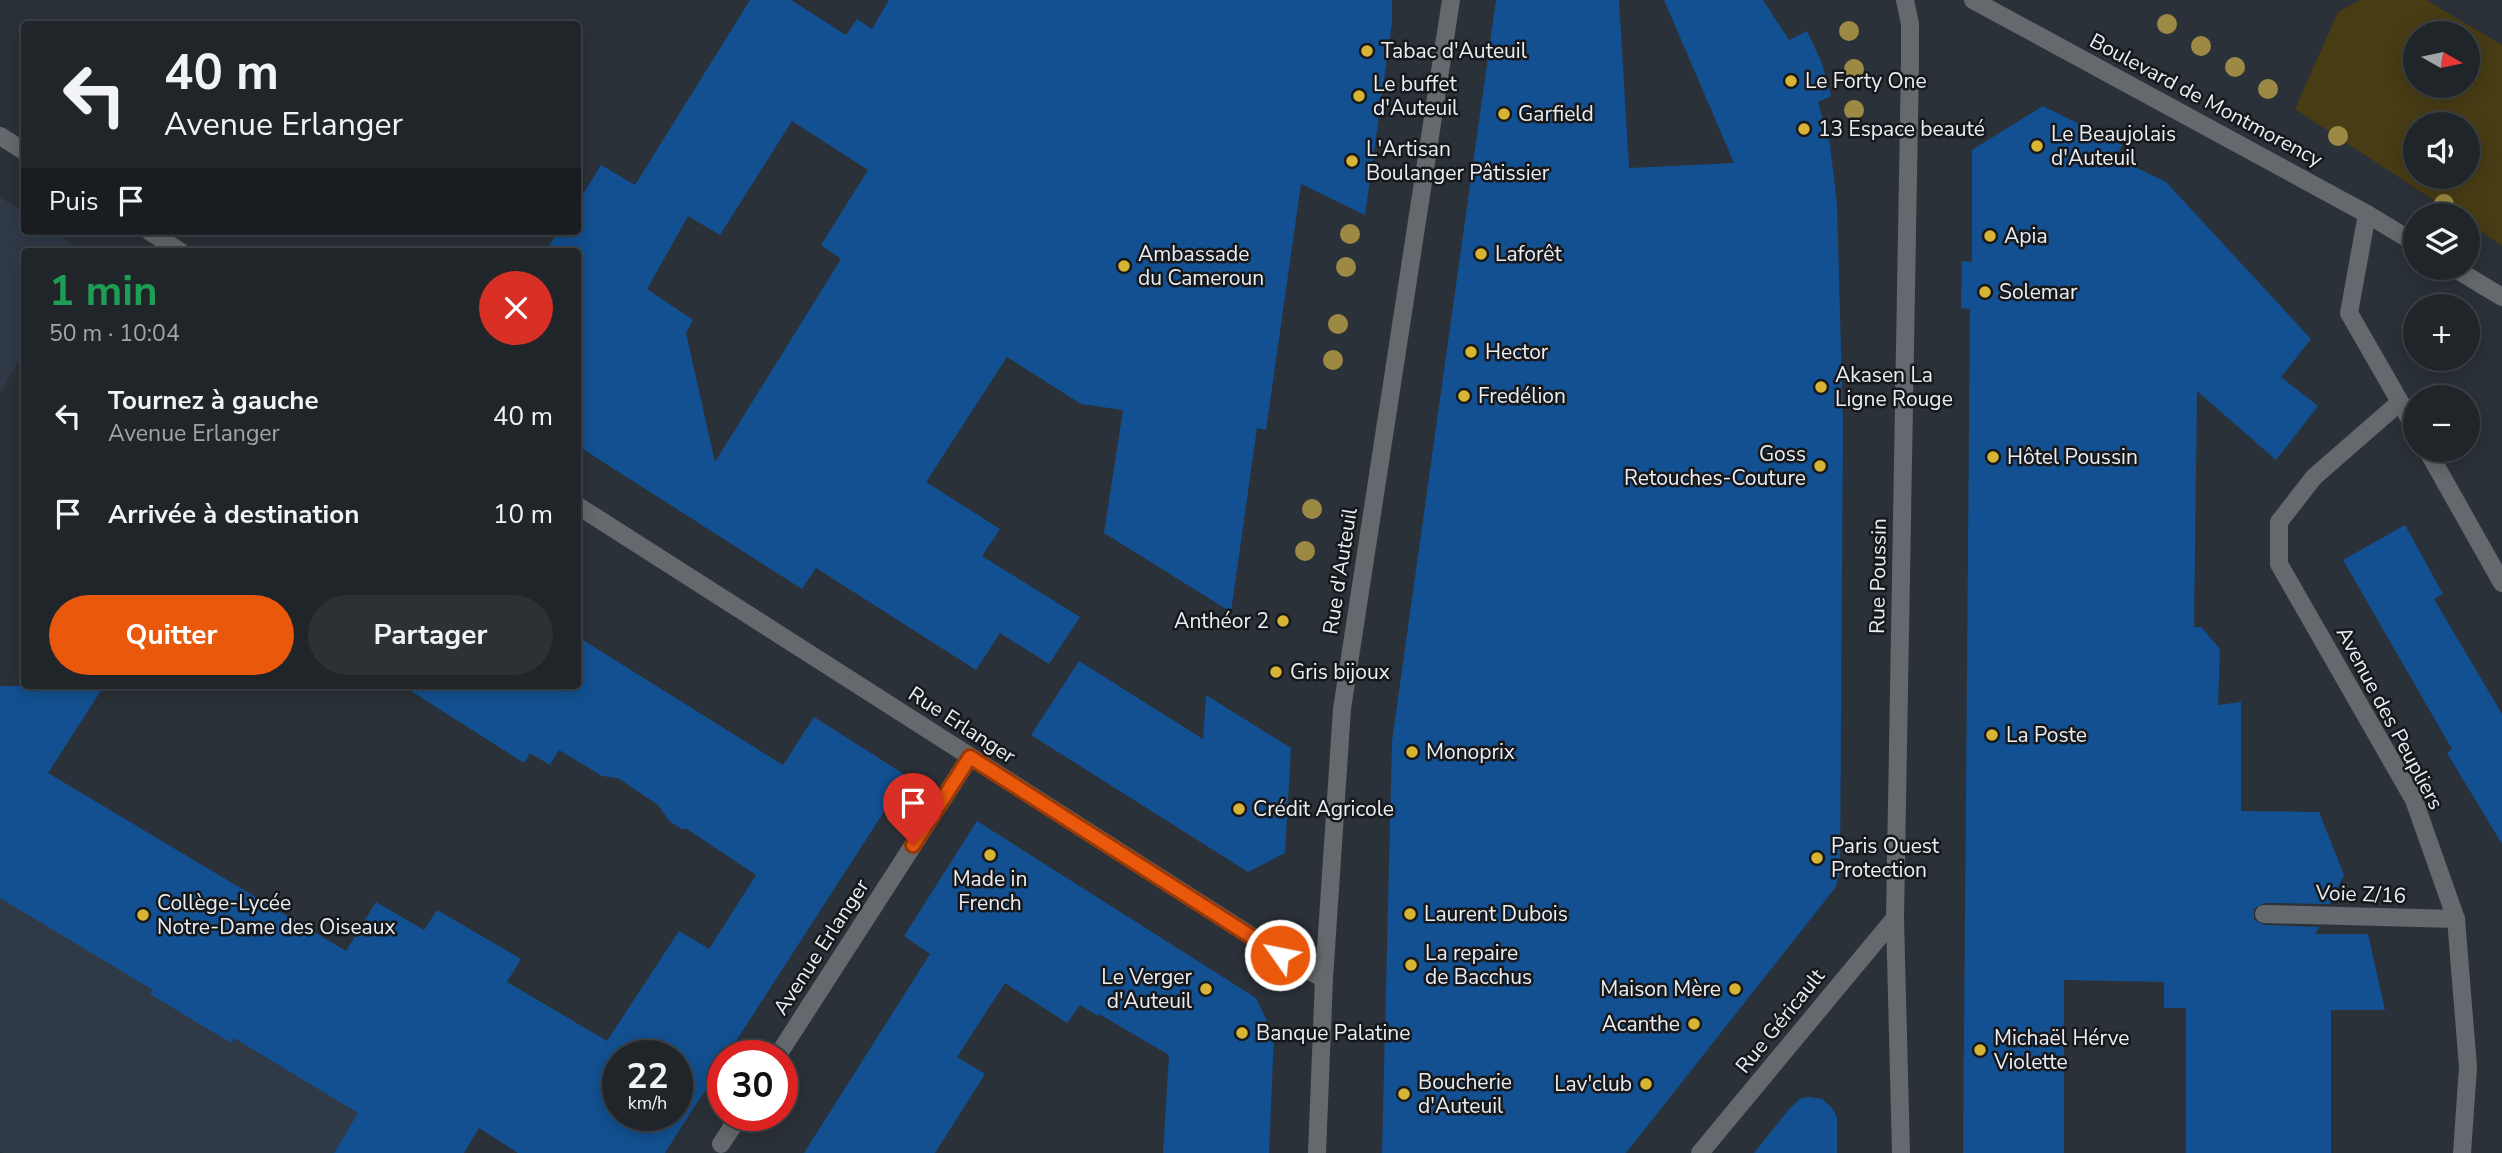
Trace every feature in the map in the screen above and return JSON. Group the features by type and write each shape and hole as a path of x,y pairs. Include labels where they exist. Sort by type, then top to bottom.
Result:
{"street":[{"name":"Rue d'Auteuil","path":"1317,1153 1324,979 1342,709 1451,0"},
{"name":"Rue Poussin","path":"1901,1153 1895,918 1910,49 1910,24 1905,0"},
{"name":"Boulevard de Montmorency","path":"1973,0 2403,236"},
{"path":"0,136 21,149"},
{"path":"2367,214 2349,313 2403,407"},
{"path":"155,235 175,248"},
{"path":"2474,280 2502,297"},
{"name":"Avenue des Peupliers","path":"2400,402 2314,477 2279,522 2279,564 2414,800 2456,919 2468,1068 2462,1153"},
{"path":"2434,462 2502,583"},
{"name":"Rue Erlanger","path":"581,508 1280,955 1324,979"},
{"name":"Avenue Erlanger","path":"788,1040 970,757"},
{"name":"Voie Z/16","path":"2264,914 2456,919"},
{"name":"Rue Géricault","path":"1700,1153 1895,918"},
{"path":"721,1144 730,1131"}],"shaded area":[{"path":"2360,0 2426,0 2461,21 2403,21 2403,98 2480,98 2480,32 2502,45 2502,246 2480,231 2480,203 2438,203 2417,189 2480,189 2480,112 2403,112 2403,180 2295,109 2338,12"},
{"path":"0,197 21,211 21,235 59,235 79,248 21,248 21,358 0,393"},
{"name":"Collège-Lycée Notre-Dame des Oiseaux","path":"0,745 464,1153 0,1151"}],"building":[{"path":"750,0 791,0 846,35 857,19 872,29 889,0 1392,0 1392,23 1365,215 1301,184 1266,430 1257,428 1231,612 1104,533 1123,410 1081,404 1007,357 926,482 1000,529 982,556 1080,617 1049,664 1000,633 976,670 816,568 802,589 581,448 581,248 548,248 556,235 581,235 581,197 601,165 635,185","holes":["792,121 868,170 821,245 841,259 715,462 686,333 693,320 647,289 688,216 720,235"]},
{"path":"1496,0 1619,0 1629,168 1734,163 1664,0 1763,0 1789,40 1807,31 1821,61 1831,96 1818,102 1830,144 1837,205 1843,422 1840,873 1835,888 1626,1153 1382,1153 1392,741"},
{"path":"2043,106 2122,145 2116,158 2166,182 2311,339 2281,377 2318,406 2276,460 2197,391 2194,627 2201,627 2220,649 2218,705 2241,702 2241,811 2319,812 2344,875 2330,904 2264,903 2254,909 2254,920 2264,925 2319,927 2315,934 2368,934 2385,1010 2331,1010 2331,1153 2186,1153 2186,1008 2164,1008 2164,982 2064,980 2064,1153 1963,1153 1970,309 1961,308 1962,261 1972,262 1972,150"},
{"path":"2405,525 2443,594 2434,599 2502,714 2502,844 2447,753 2452,749 2343,560"},
{"path":"581,639 783,765 814,717 907,776 737,1040 707,1040 707,1087 693,1109 693,1040 608,1040 679,931 709,949 756,875 687,829 669,821 658,805 618,778 602,776 559,750 550,765 530,753 524,763 408,689 581,689"},
{"path":"1079,661 1203,739 1206,695 1291,748 1285,853 1248,872 1031,735"},
{"path":"0,686 21,686 21,689 102,689 48,773 346,951 376,902 424,930 437,910 521,959 507,982 605,1040 602,1040 602,1131 679,1131 665,1153 518,1153 479,1128 464,1153 334,1153 358,1113 234,1038 231,1043 150,994 153,990 0,898"},
{"path":"977,821 1256,998 1274,1036 1269,1153 1163,1153 1169,1055 1080,1005 1067,1023 1005,983 957,1057 985,1074 935,1153 804,1153 930,954 904,936"},
{"path":"1801,1098 1822,1099 1837,1117 1837,1153 1754,1153 1790,1108"}],"place":[{"name":"Tabac d'Auteuil","path":"1367,51"},
{"name":"Le Forty One","path":"1791,81"},
{"name":"Le buffet d'Auteuil","path":"1359,96"},
{"name":"Garfield","path":"1504,114"},
{"name":"13 Espace beauté","path":"1804,129"},
{"name":"Le Beaujolais d'Auteuil","path":"2037,146"},
{"name":"L'Artisan Boulanger Pâtissier","path":"1352,161"},
{"name":"Apia","path":"1990,236"},
{"name":"Laforêt","path":"1481,254"},
{"name":"Ambassade du Cameroun","path":"1124,266"},
{"name":"Solemar","path":"1985,292"},
{"name":"Hector","path":"1471,352"},
{"name":"Akasen La Ligne Rouge","path":"1821,387"},
{"name":"Fredélion","path":"1464,396"},
{"name":"Hôtel Poussin","path":"1993,457"},
{"name":"Goss Retouches-Couture","path":"1820,466"},
{"name":"Anthéor 2","path":"1283,621"},
{"name":"Gris bijoux","path":"1276,672"},
{"name":"La Poste","path":"1992,735"},
{"name":"Monoprix","path":"1412,752"},
{"name":"Crédit Agricole","path":"1239,809"},
{"name":"Made in French","path":"990,855"},
{"name":"Paris Ouest Protection","path":"1817,858"},
{"name":"Laurent Dubois","path":"1410,914"},
{"name":"Collège-Lycée Notre-Dame des Oiseaux","path":"143,915"},
{"name":"La repaire de Bacchus","path":"1411,965"},
{"name":"Le Verger d'Auteuil","path":"1206,989"},
{"name":"Maison Mère","path":"1735,989"},
{"name":"Acanthe","path":"1694,1024"},
{"name":"Banque Palatine","path":"1242,1033"},
{"name":"Michaël Hérve Violette","path":"1980,1050"},
{"name":"Lav'club","path":"1646,1084"},
{"name":"Boucherie d'Auteuil","path":"1404,1094"}],"route":[{"path":"913,845 970,757 1280,955"}]}
